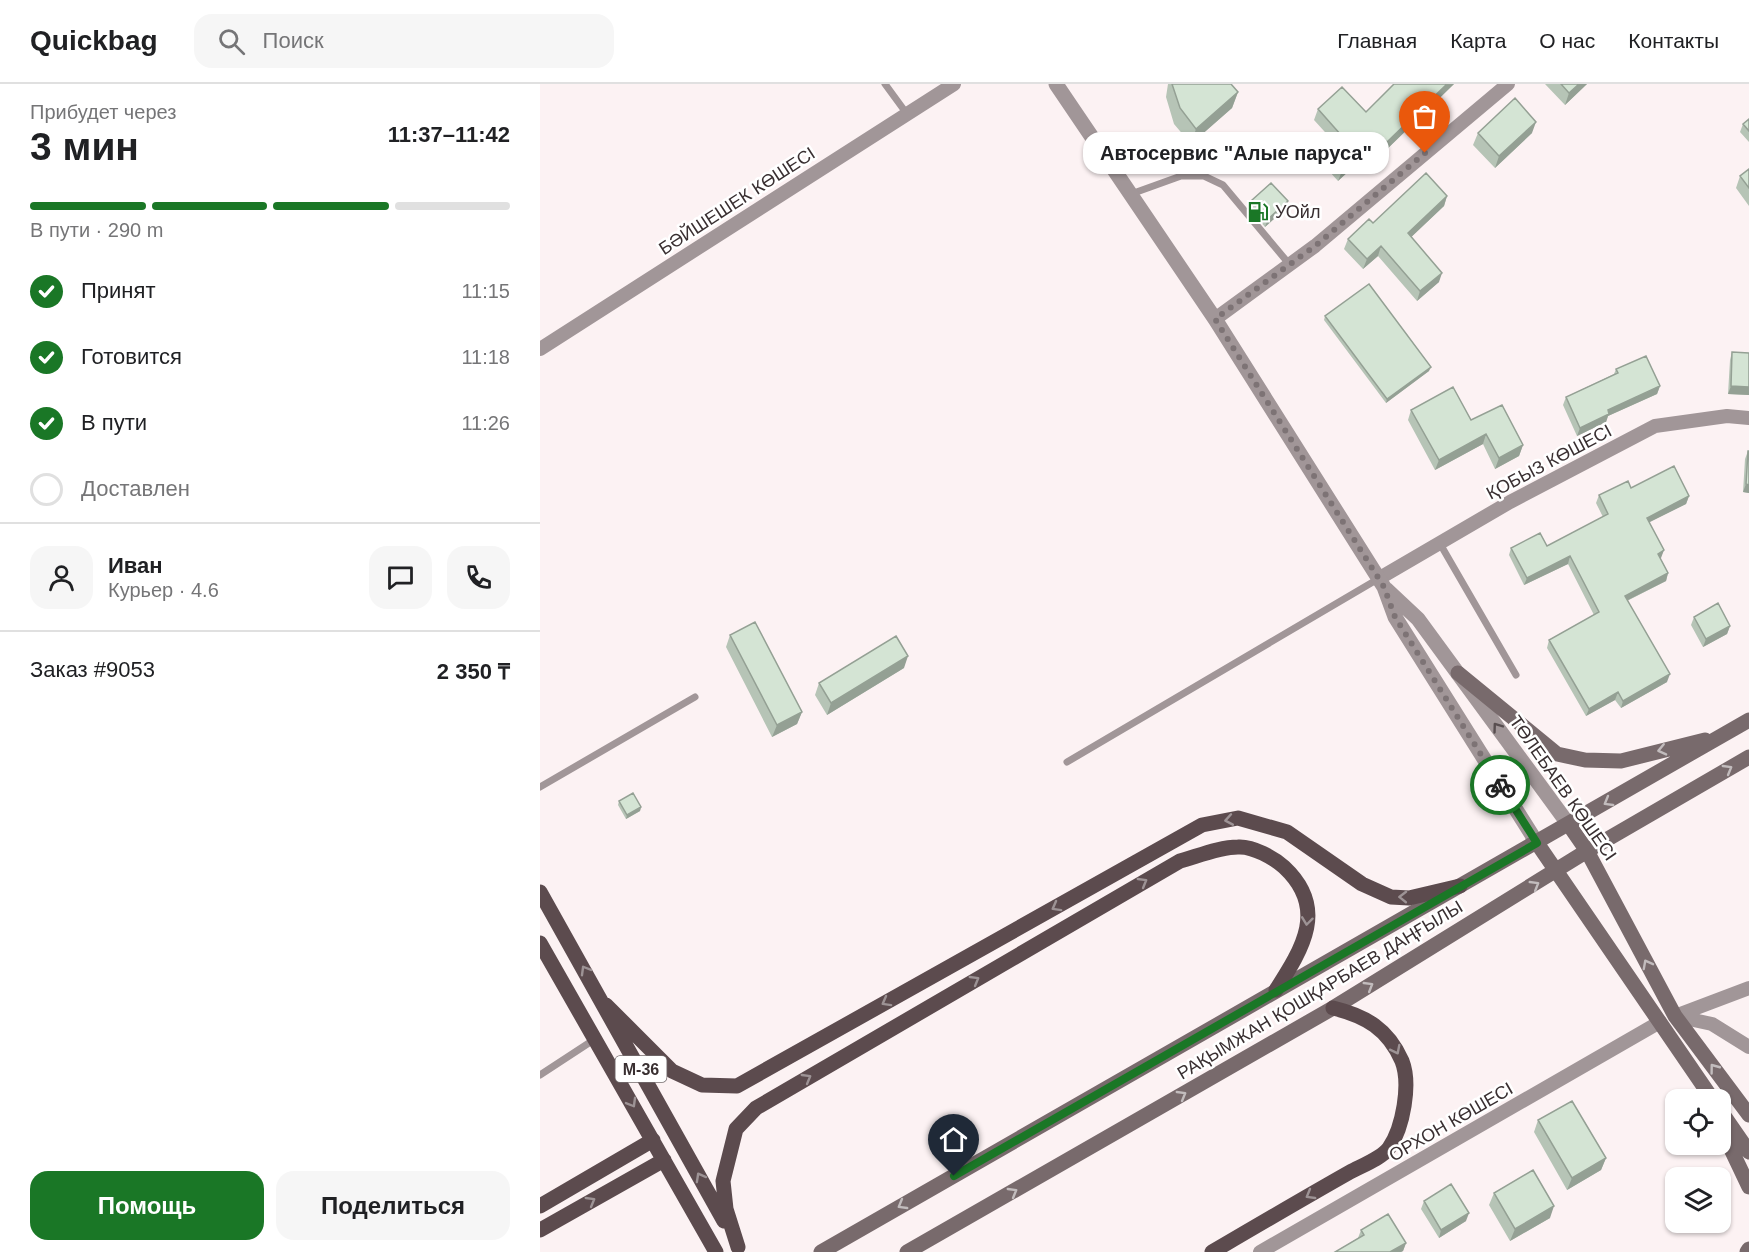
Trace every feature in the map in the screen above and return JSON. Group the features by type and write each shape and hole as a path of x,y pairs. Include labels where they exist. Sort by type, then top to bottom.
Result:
{"main road":[{"path":"1458,673 1557,754 1585,760 1621,761 1719,737"},
{"path":"1569,825 1749,720"},
{"name":"РАҚЫМЖАН ҚОШҚАРБАЕВ ДАҢҒЫЛЫ","path":"907,1252 1333,1008 1587,852 1749,757"},
{"path":"606,1005 672,1071 702,1085 737,1086 1202,825 1239,818 1287,832 1362,884 1391,897 1409,898 1460,886"},
{"name":"РАҚЫМЖАН ҚОШҚАРБАЕВ ДАҢҒЫЛЫ","path":"827,1249 1276,990 1569,825"},
{"name":"ТӨЛЕБАЕВ КӨШЕСІ","path":"1569,825 1587,852 1675,1016 1749,1115"},
{"name":"ТӨЛЕБАЕВ КӨШЕСІ","path":"1537,843 1706,1089"},
{"path":"740,1250 726,1209 723,1181 736,1130 756,1108 1180,861 1240,846 1275,859 1293,875 1309,902 1305,934 1295,959 1276,990"},
{"name":"M-36","path":"540,892 606,1005 740,1250"},
{"name":"M-36","path":"540,943 716,1252"},
{"path":"1212,1252 1388,1149 1402,1115 1407,1091 1404,1067 1394,1044 1378,1026 1357,1014 1333,1008"},
{"path":"1684,1057 1701,1089"},
{"path":"1731,1126 1749,1152"},
{"path":"540,1206 653,1140"},
{"path":"1731,1149 1749,1187"},
{"path":"540,1230 664,1160"}],"street":[{"name":"БӘЙШЕШЕК КӨШЕСІ","path":"540,349 954,84"},
{"name":"ТӨЛЕБАЕВ КӨШЕСІ","path":"1056,84 1215,319 1381,583 1395,617 1537,843"},
{"path":"1215,319 1290,265 1508,84"},
{"name":"ҚОБЫЗ КӨШЕСІ","path":"1381,583 1439,542 1655,426 1727,416 1749,418"},
{"name":"ТӨЛЕБАЕВ КӨШЕСІ","path":"1381,583 1418,619 1569,825"},
{"path":"1675,1016 1749,987"},
{"path":"1675,1016 1712,1024 1749,1047"},
{"name":"ОРХОН КӨШЕСІ","path":"1260,1252 1660,1022"}],"lane":[{"path":"885,84 907,114"},
{"path":"1130,194 1181,176 1204,176 1223,185 1290,265"},
{"path":"1439,542 1516,675"},
{"path":"1067,762 1381,583"},
{"path":"540,787 695,697"},
{"path":"540,1075 595,1039"}],"building":[{"path":"1172,84 1231,84 1238,92 1196,129 1180,108"},
{"path":"1394,84 1447,84 1387,142 1380,136 1342,171 1324,151 1341,135 1318,109 1342,87 1366,112"},
{"path":"1561,84 1579,84 1569,93"},
{"path":"1515,98 1536,122 1499,156 1478,133"},
{"path":"1749,119 1749,131 1743,124"},
{"path":"1749,169 1749,188 1740,176"},
{"path":"1426,173 1447,196 1408,233 1442,273 1420,291 1381,246 1367,259 1348,239 1369,219 1373,223"},
{"path":"1271,183 1288,201 1268,219 1252,200"},
{"path":"1369,284 1431,367 1387,399 1325,316"},
{"path":"1732,352 1749,353 1749,387 1731,386"},
{"path":"1646,356 1660,386 1608,410 1609,414 1580,428 1566,397 1618,373 1616,369"},
{"path":"1453,387 1471,420 1502,405 1523,445 1499,458 1486,434 1439,460 1411,410"},
{"path":"1749,451 1749,485 1746,484"},
{"path":"1674,466 1689,496 1647,518 1664,550 1658,554 1668,573 1625,596 1670,674 1623,701 1618,692 1589,709 1549,640 1599,612 1570,556 1527,578 1511,548 1540,533 1547,546 1608,514 1599,495 1628,481 1631,488"},
{"path":"1718,603 1730,626 1706,639 1694,617"},
{"path":"755,622 802,712 777,725 730,635"},
{"path":"896,636 908,656 831,703 819,683"},
{"path":"633,793 641,807 627,815 619,801"},
{"path":"1572,1101 1606,1158 1572,1178 1538,1120"},
{"path":"1533,1170 1554,1206 1515,1229 1494,1193"},
{"path":"1451,1184 1469,1213 1441,1230 1424,1201"},
{"path":"1388,1214 1406,1243 1390,1252 1335,1252 1364,1235 1361,1230"}],"way so far":[{"path":"1425,153 1315,246 1215,319 1384,587 1395,617 1500,785"}],"place":[{"name":"Автосервис \"Алые паруса\"","path":"1425,153"},
{"name":"УОйл","path":"1258,212"}],"route":[{"path":"954,1176 1276,990 1537,843 1500,785"}]}
